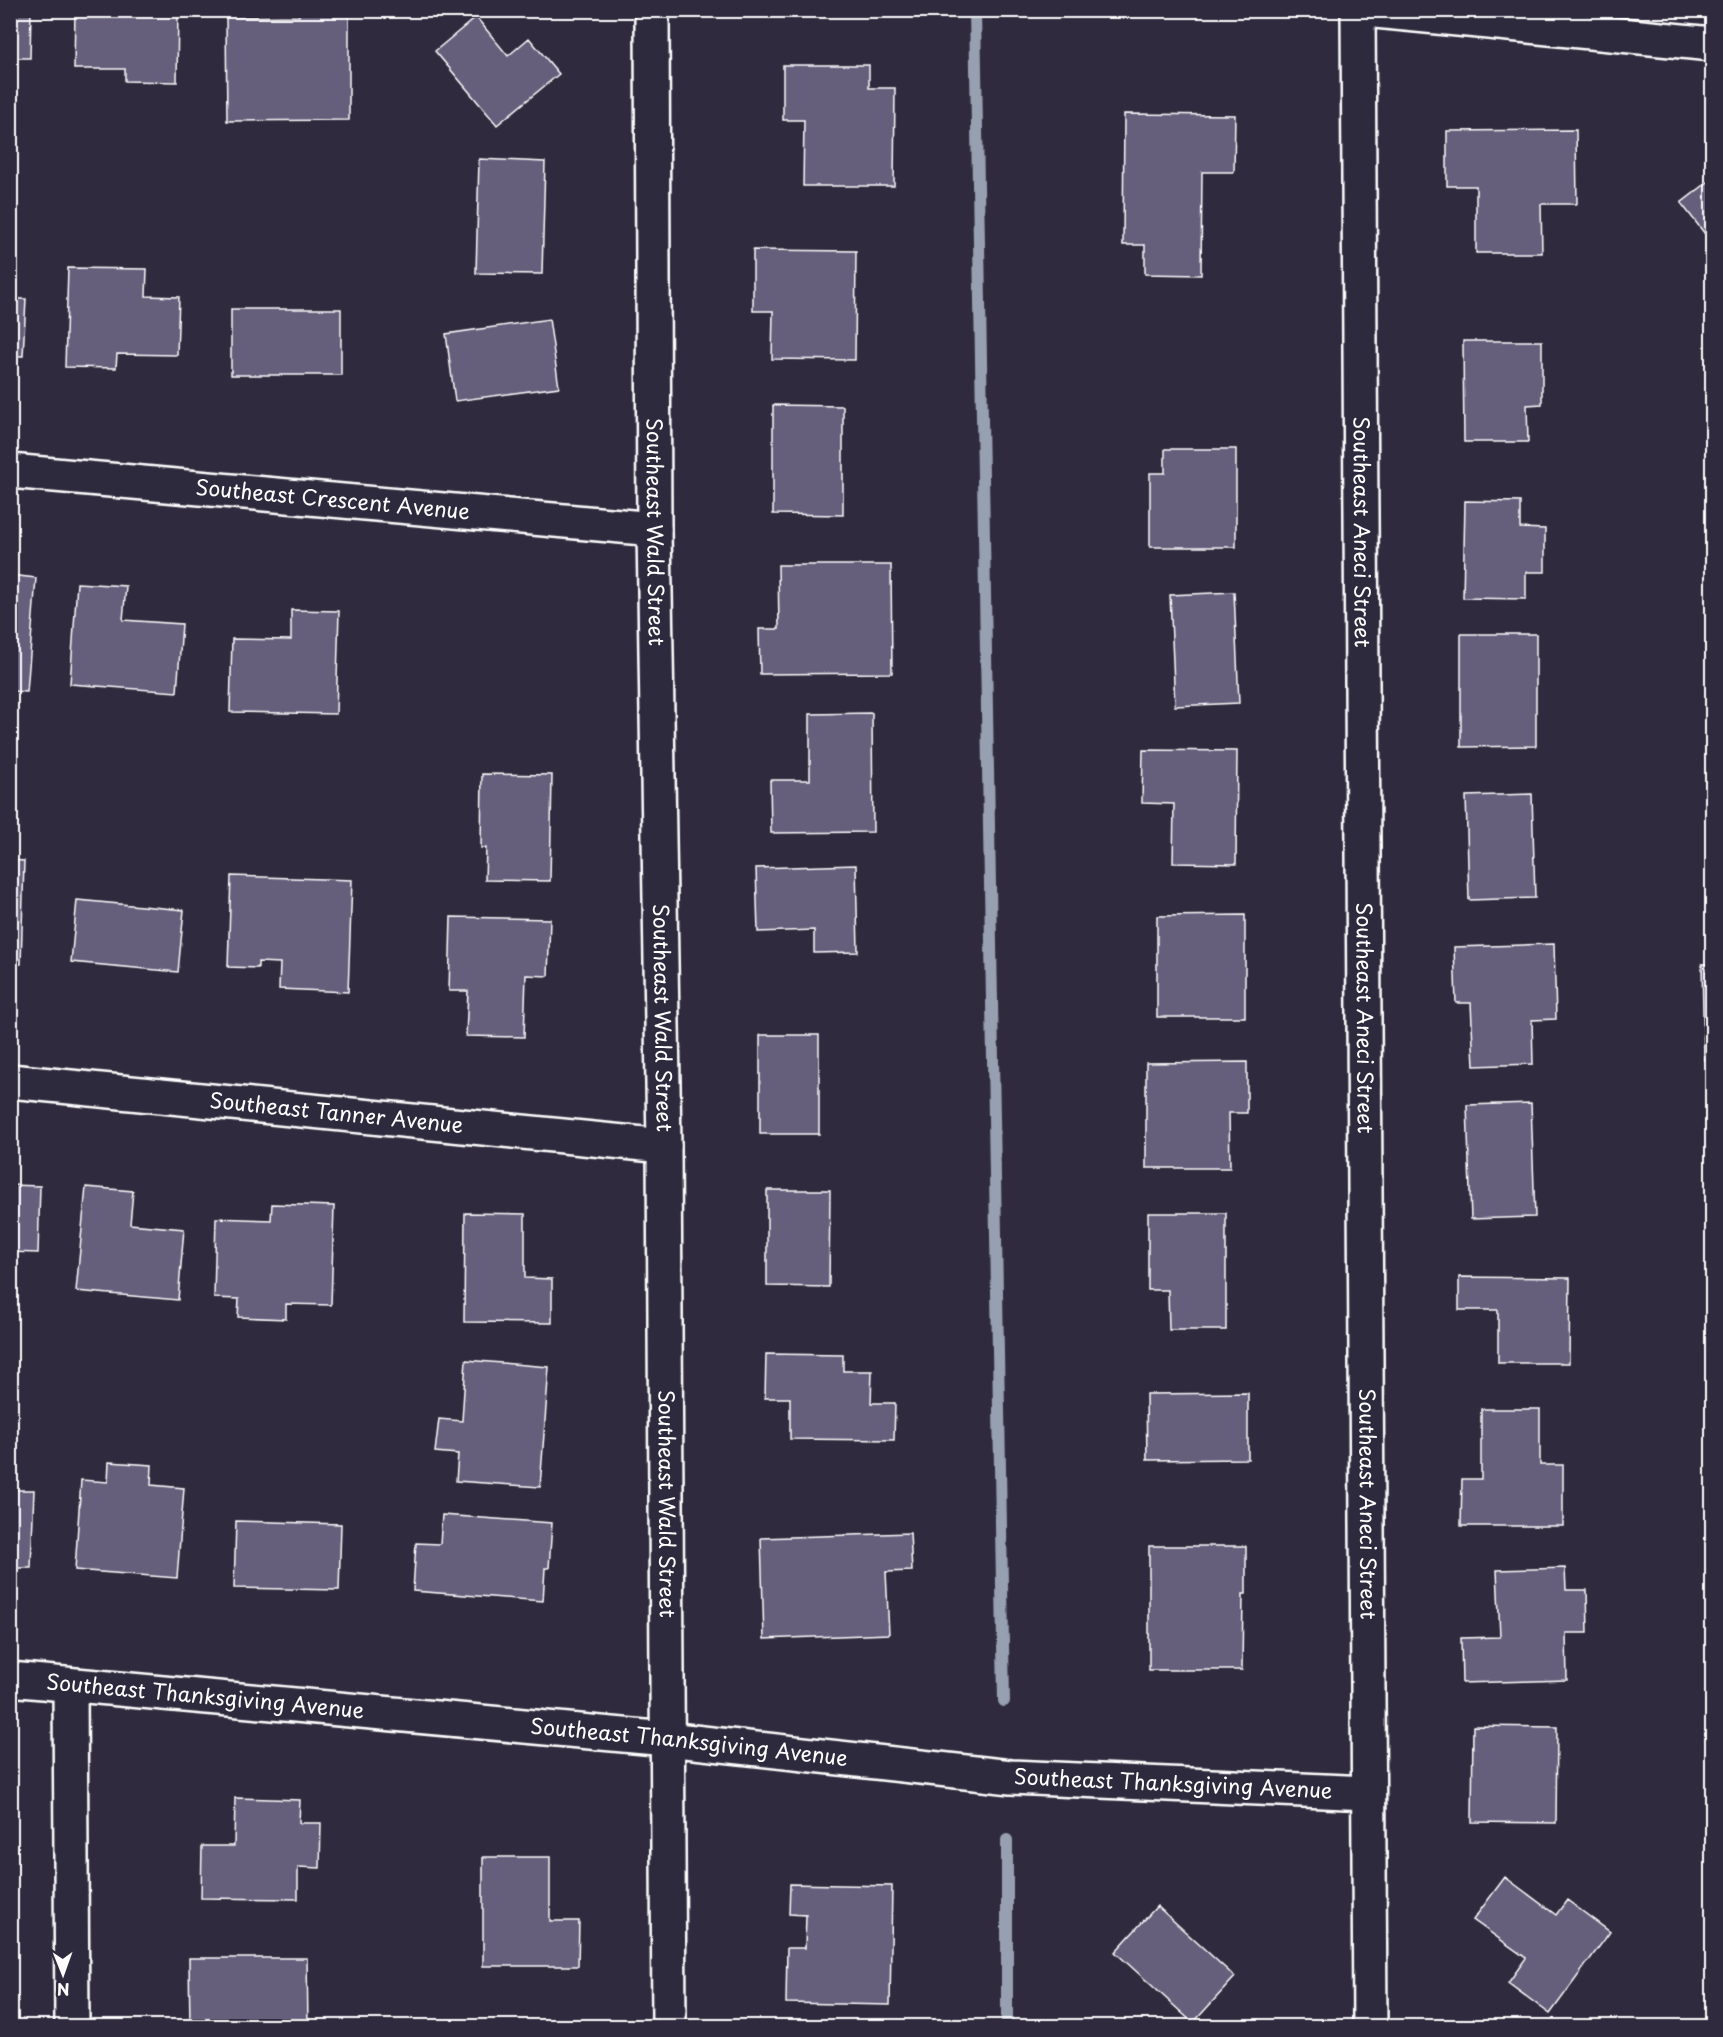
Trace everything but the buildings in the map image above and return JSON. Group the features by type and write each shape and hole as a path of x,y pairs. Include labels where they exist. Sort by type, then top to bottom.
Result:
{"street":[{"name":"Southeast Wald Street","path":"652,10 654,529 664,1146 669,2026"},
{"name":"Southeast Aneci Street","path":"1358,10 1370,2026"},
{"path":"1365,10 1713,44"},
{"name":"Southeast Crescent Avenue","path":"10,471 654,529"},
{"name":"Southeast Tanner Avenue","path":"10,1081 664,1146"},
{"name":"Southeast Thanksgiving Avenue","path":"10,1679 667,1739 1011,1777 1368,1793"},
{"path":"70,1685 72,2026"}],"waterway":[{"path":"975,10 1004,1701"},
{"path":"1007,1840 1007,2026"}]}
